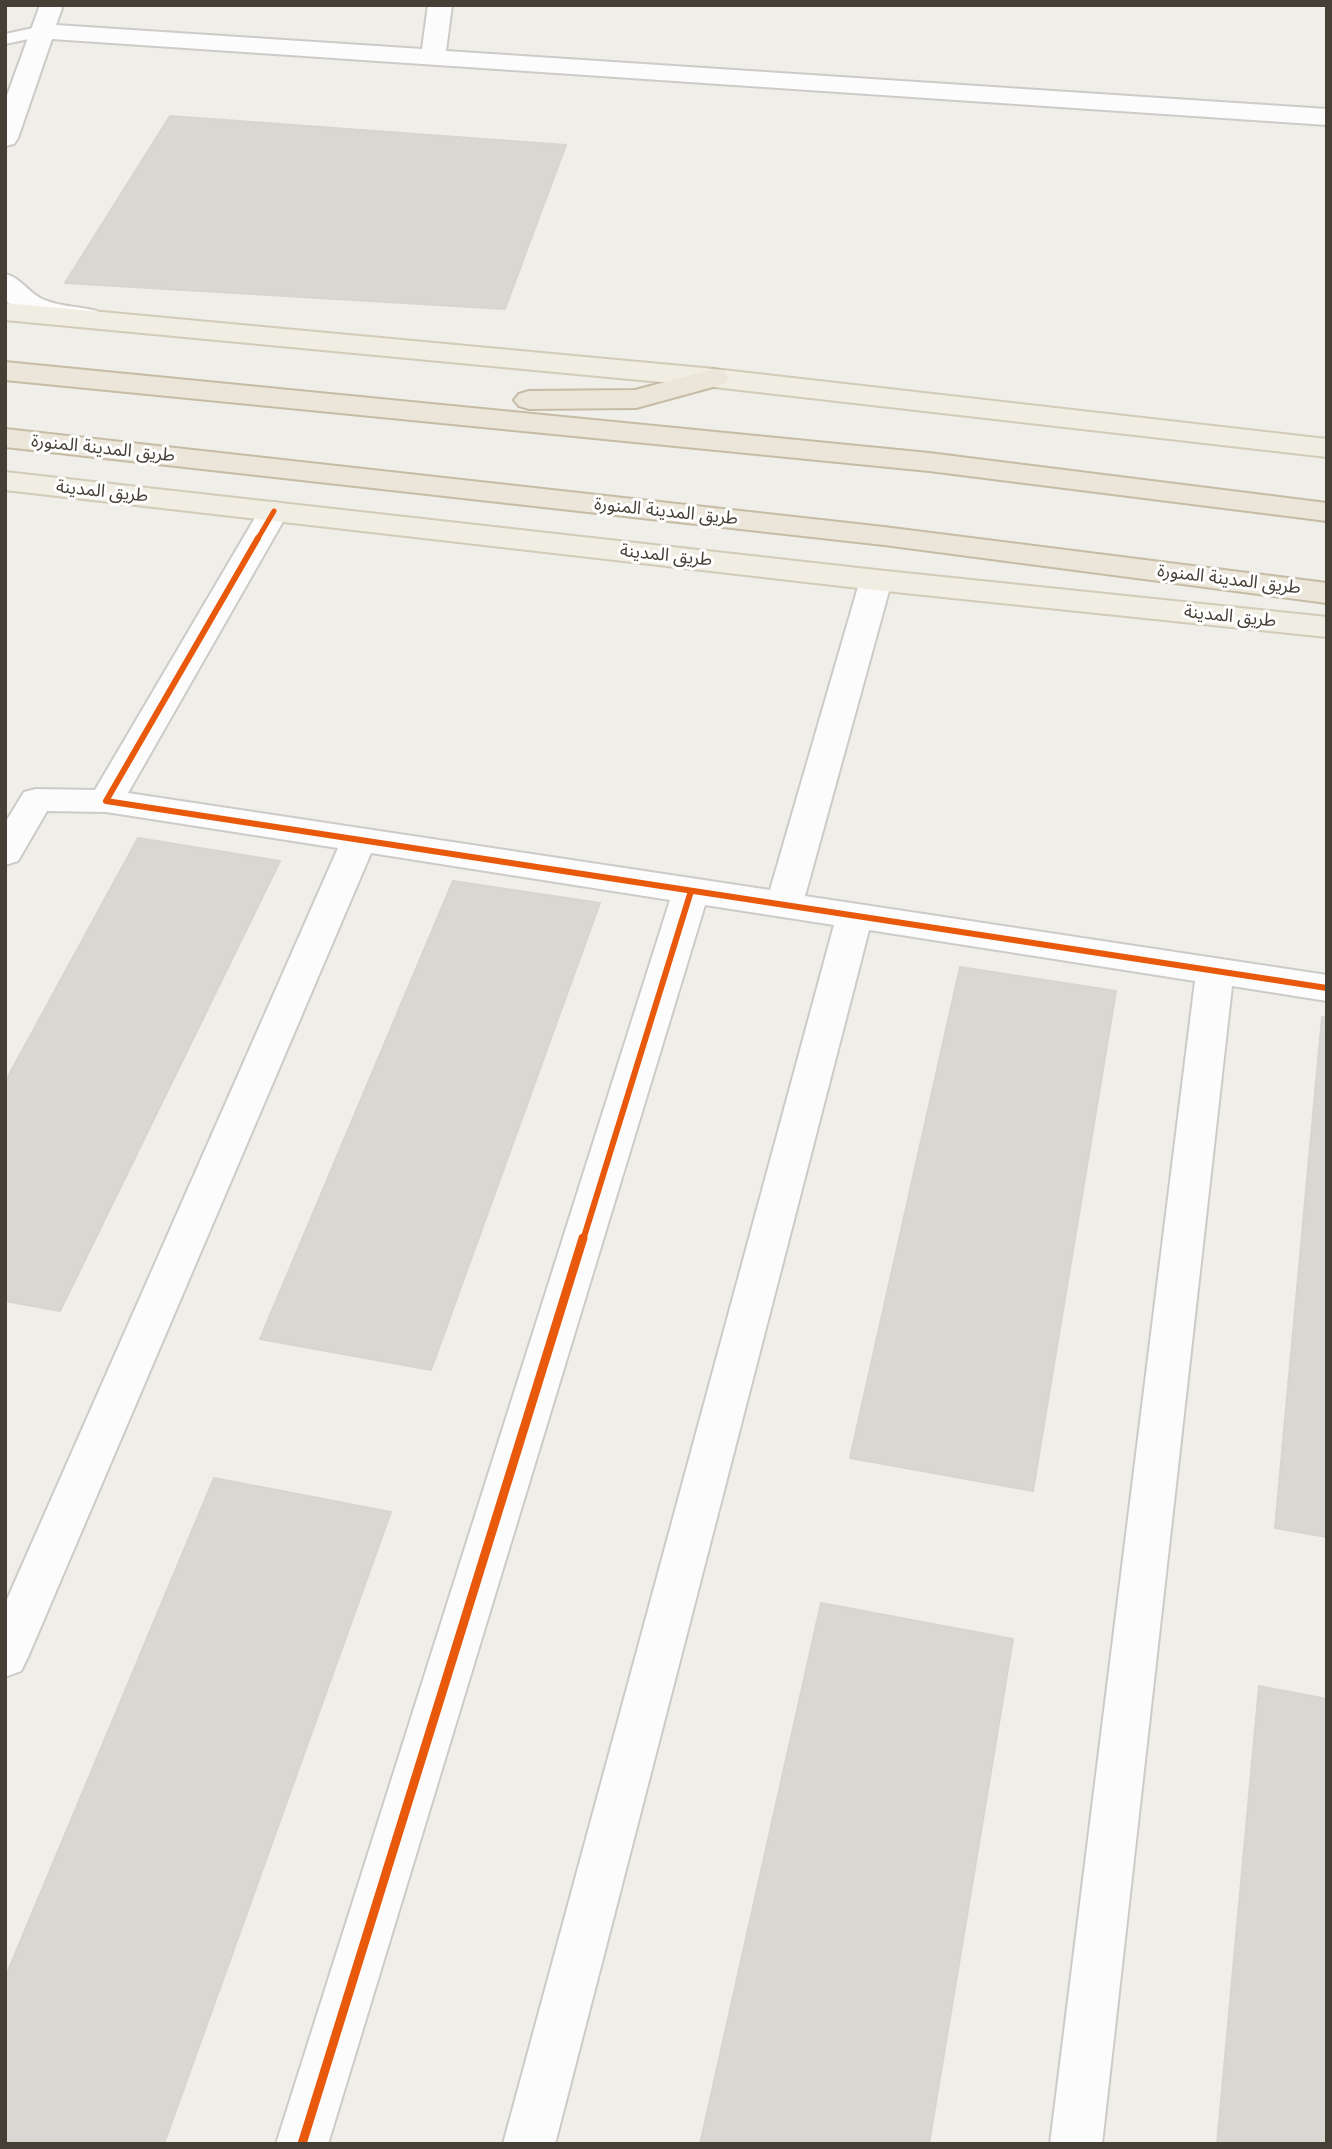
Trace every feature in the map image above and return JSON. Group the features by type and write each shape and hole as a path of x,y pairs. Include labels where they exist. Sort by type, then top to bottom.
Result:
{"highway":[{"path":"5,371 929,462 1327,512"},
{"path":"281,398 360,389 549,402 636,398 714,378"},
{"name":"طريق المدينة المنورة","path":"5,438 884,537 1327,593"}],"main road":[{"path":"5,311 714,378 1327,448"},
{"name":"طريق المدينة","path":"5,481 876,580 1327,627"}],"street":[{"path":"5,138 51,5"},
{"path":"433,57 440,5"},
{"path":"42,31 1327,117"},
{"path":"5,282 11,290 50,313 162,324"},
{"path":"106,802 274,511"},
{"path":"784,905 876,580"},
{"path":"5,853 36,800 106,802 1327,988"},
{"path":"5,1657 359,840"},
{"path":"302,2144 691,891"},
{"path":"528,2144 855,916"},
{"path":"1076,2144 1215,971"}],"lane":[{"path":"5,39 42,31"}],"building":[{"path":"170,116 566,145 505,309 65,283"},
{"path":"138,838 280,861 60,1311 5,1301 5,1082"},
{"path":"453,881 600,903 431,1370 260,1339"},
{"path":"960,967 1116,991 1033,1491 850,1458"},
{"path":"1322,1017 1327,1018 1327,1537 1275,1528"},
{"path":"214,1478 391,1512 164,2144 5,2144 5,1978"},
{"path":"821,1603 1013,1639 929,2144 700,2144"},
{"path":"1259,1686 1327,1699 1327,2144 1217,2144"}],"cycle path":[{"path":"274,511 106,801 1327,988"},
{"path":"302,2144 691,891"}]}
